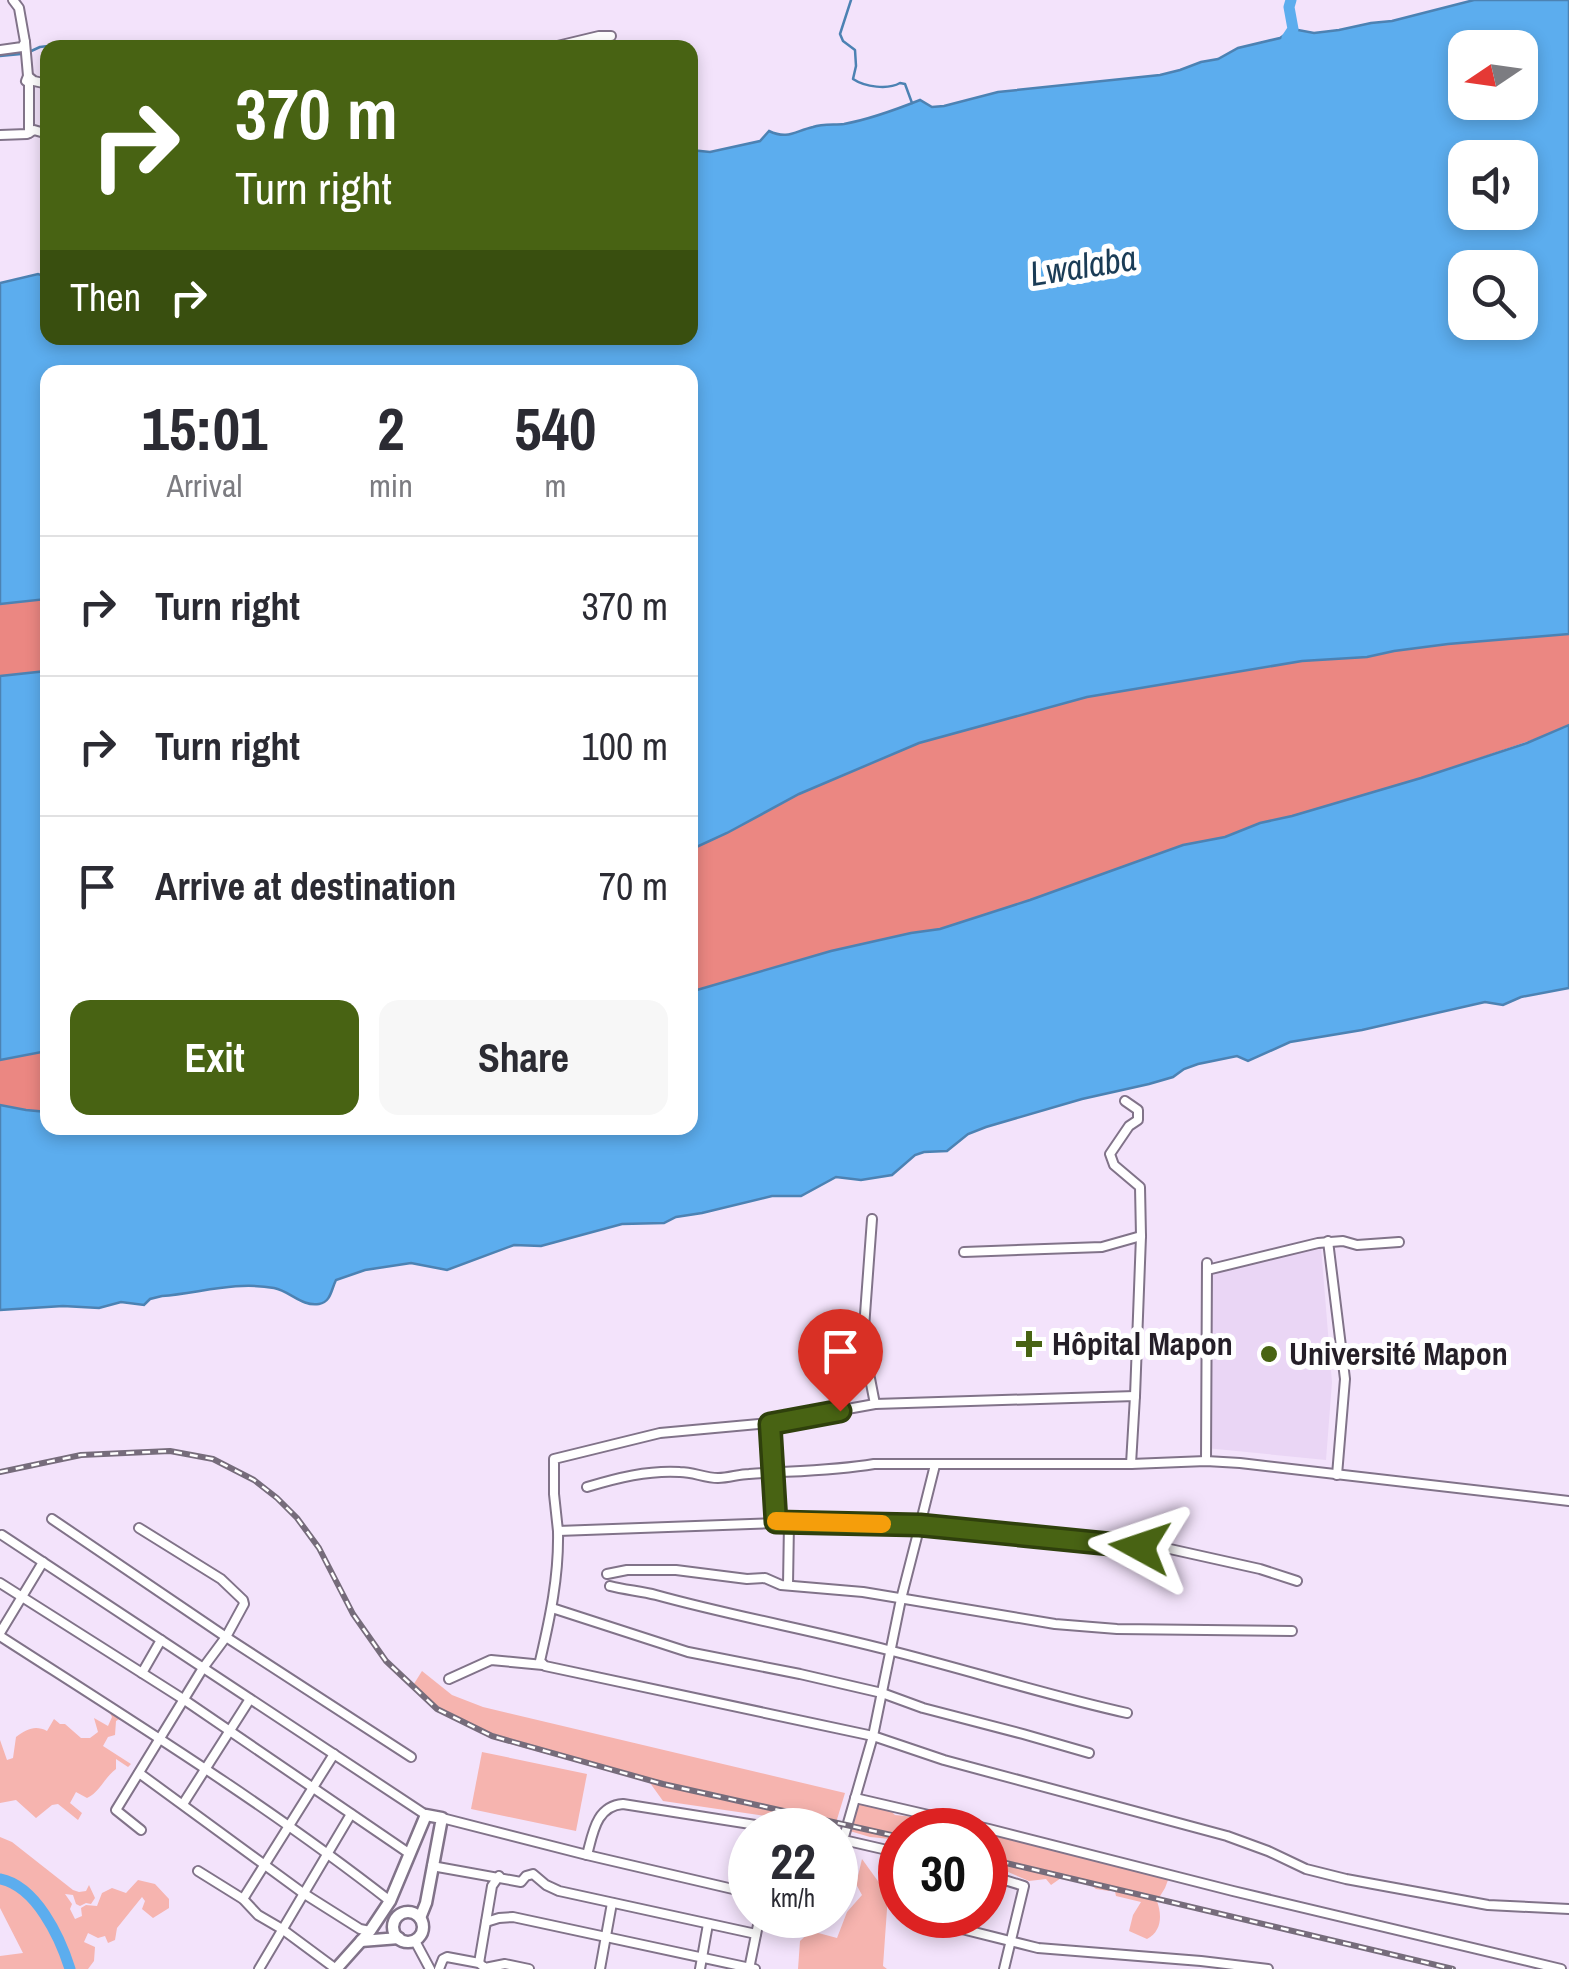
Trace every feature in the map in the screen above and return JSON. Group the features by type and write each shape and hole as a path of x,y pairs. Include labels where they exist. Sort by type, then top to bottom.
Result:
{"street":[{"path":"13,0 19,8 25,42 30,132"},
{"path":"582,40 611,36"},
{"path":"0,50 22,47 25,42"},
{"path":"28,76 40,82"},
{"path":"0,134 40,132"},
{"path":"1125,1101 1138,1110 1138,1119 1110,1154 1114,1166 1140,1187 1131,1464"},
{"path":"872,1220 864,1328 875,1404"},
{"path":"964,1252 1102,1247 1140,1236"},
{"path":"1206,1460 1207,1266 1328,1242 1343,1241 1357,1246 1399,1242"},
{"path":"1328,1242 1344,1378 1337,1475"},
{"path":"543,1665 540,1661 558,1558 554,1459 660,1433 770,1424 875,1404 1134,1396"},
{"path":"770,1424 776,1522"},
{"path":"588,1488 666,1471 720,1478 874,1464 1131,1464 1206,1460 1569,1501"},
{"path":"850,1808 873,1736 935,1465"},
{"path":"52,1519 411,1757"},
{"path":"558,1532 776,1522 920,1525 1170,1549 1297,1581"},
{"path":"788,1585 789,1522"},
{"path":"139,1528 221,1579 243,1600 238,1618 183,1699 116,1811 141,1830"},
{"path":"2,1535 426,1815 728,1889"},
{"path":"43,1562 0,1635 327,1854 390,1901 399,1917"},
{"path":"607,1574 676,1570 765,1578 788,1585 863,1592 1055,1624 1118,1629 1292,1631"},
{"path":"0,1583 183,1699 410,1854"},
{"path":"610,1586 891,1650 1127,1714"},
{"path":"552,1608 688,1652 882,1694 1089,1754"},
{"path":"142,1673 160,1640"},
{"path":"450,1679 491,1660 543,1665 873,1736 944,1760 1213,1832 1268,1851 1306,1870 1488,1905 1569,1909"},
{"path":"184,1804 250,1699"},
{"path":"242,1899 334,1754"},
{"path":"139,1773 304,1894 360,1929 412,1913 423,1925 415,1941 360,1941"},
{"path":"854,1798 1561,1969"},
{"path":"587,1855 596,1821 613,1804 728,1821"},
{"path":"259,1969 351,1814"},
{"path":"198,1871 336,1969 390,1901 426,1815"},
{"path":"420,1918 442,1818"},
{"path":"432,1866 521,1882 534,1874 557,1890 728,1928"},
{"path":"479,1963 493,1884 498,1876"},
{"path":"1004,1969 1024,1886 1008,1881"},
{"path":"600,1969 612,1903"},
{"path":"399,1917 394,1929 399,1938"},
{"path":"486,1922 513,1917 751,1969 755,1938"},
{"path":"700,1969 708,1924"},
{"path":"993,1938 1038,1948 1268,1969"},
{"path":"415,1941 430,1969"},
{"path":"439,1969 444,1958 488,1968 506,1964 529,1969"}],"shaded area":[{"path":"40,600 40,672 0,676 0,604"},
{"path":"1569,634 1569,725 1421,778 1260,823 1225,837 1183,845 940,929 831,951 698,990 698,846 799,794 919,743 1087,697 1289,663 1367,657 1448,644"},
{"path":"40,1052 40,1111 0,1105 0,1060"},
{"name":"Université Mapon","path":"1321,1247 1332,1382 1326,1460 1206,1448 1207,1266"},
{"path":"422,1671 452,1695 483,1707 845,1793 840,1808 728,1810 663,1801 645,1776 641,1780 493,1739 456,1719 412,1687"},
{"path":"108,1710 121,1718 116,1721 115,1735 108,1737 103,1746 131,1764 128,1767 116,1759 116,1769 91,1795 87,1798 76,1792 70,1803 82,1813 78,1820 58,1804 36,1818 16,1800 0,1803 0,1740 7,1760 13,1758 16,1737 31,1729 47,1731 54,1719 81,1738 90,1738 98,1732 94,1718 108,1726 112,1717"},
{"path":"482,1752 587,1774 576,1831 471,1809"},
{"path":"855,1799 884,1808 878,1808 878,1838 858,1833 858,1808 851,1808"},
{"path":"1008,1833 1066,1850 1171,1872 1157,1901 1158,1927 1147,1939 1129,1931 1141,1902 1116,1896 1114,1887 1109,1891 1096,1889 1087,1882 1061,1878 1051,1885 1046,1879 1029,1881 1008,1872"},
{"path":"0,1837 12,1842 73,1890 86,1891 89,1885 95,1898 91,1904 80,1906 73,1895 65,1894 75,1919 82,1916 81,1908 86,1905 97,1906 102,1893 112,1888 126,1893 138,1880 155,1884 169,1899 169,1908 153,1918 142,1909 142,1897 117,1928 115,1940 108,1943 105,1936 98,1938 88,1933 84,1942 95,1947 94,1961 88,1969 0,1969 0,1956 23,1953 0,1908"},
{"path":"862,1859 878,1881 878,1938 885,1938 883,1966 887,1969 798,1969 803,1938 858,1938 858,1900 862,1895 858,1876"}],"water":[{"name":"Lwalaba","path":"1474,0 1569,0 1569,634 1302,661 1087,697 919,743 799,794 698,846 698,365 40,365 40,600 0,604 0,283 40,275 40,345 698,345 698,151 710,152 760,141 769,131 787,135 817,126 854,122 920,100 932,107 944,106 998,92 1160,75 1280,38 1293,29 1314,33"},
{"path":"40,672 40,1052 0,1060 0,676"},
{"path":"1569,725 1569,988 1521,997 1503,1005 1485,1002 1290,1042 1248,1061 1237,1056 1198,1064 1173,1077 986,1127 968,1134 947,1151 915,1155 892,1175 861,1180 836,1177 801,1196 772,1196 664,1223 622,1224 541,1246 514,1245 447,1270 411,1263 365,1270 336,1280 328,1298 319,1304 307,1303 274,1288 245,1286 162,1296 144,1305 121,1302 99,1308 0,1310 0,1105 40,1111 40,1135 698,1135 698,990 831,951 940,929 1183,845 1225,837 1527,743"}],"waterway":[{"path":"851,0 840,34 855,50 853,79 876,87 905,84 912,103"},
{"path":"1287,38 1293,29 1291,0"},
{"path":"29,52 40,47"},
{"path":"0,56 21,54"},
{"path":"0,1879 35,1902 53,1928 70,1969"}],"railway":[{"path":"0,1472 81,1455 170,1451 213,1459 254,1480 297,1518 319,1548 353,1614 386,1661 437,1709 492,1736 663,1784 878,1832"},
{"path":"1008,1863 1453,1969"}],"slow traffic":[{"path":"776,1521 882,1524"}],"place":[{"name":"Hôpital Mapon","path":"1029,1344"},
{"name":"Université Mapon","path":"1269,1354"}],"route":[{"path":"840,1411 770,1424 776,1522 920,1525 1140,1547"}]}
